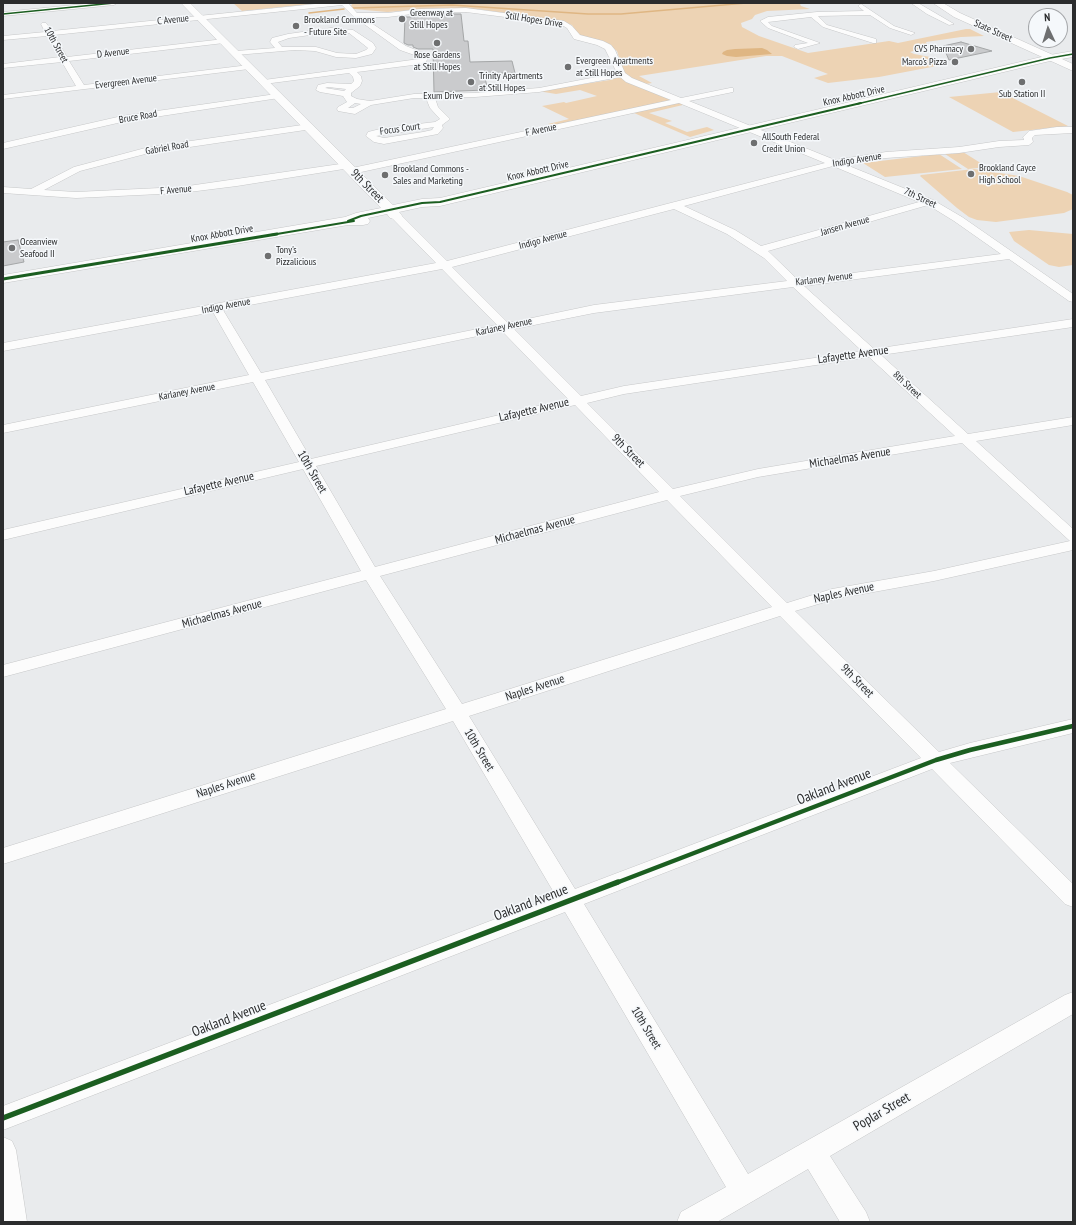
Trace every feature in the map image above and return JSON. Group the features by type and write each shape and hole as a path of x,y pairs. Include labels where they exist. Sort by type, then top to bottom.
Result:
{"main road":[{"name":"9th Street","path":"185,3 393,213"},
{"name":"State Street","path":"937,3 957,15 1073,68"},
{"name":"Knox Abbott Drive","path":"3,279 348,221 366,221 393,213 429,208 440,202 1050,58 1073,54"}],"street":[{"name":"10th Street","path":"33,3 38,10 48,33 81,88"},
{"path":"3,14 114,3"},
{"path":"264,82 421,62 424,57 404,48 354,15 344,3"},
{"name":"C Avenue","path":"3,38 344,3"},
{"path":"858,3 870,13 892,27 911,33"},
{"path":"914,3 929,14 951,24"},
{"name":"Still Hopes Drive","path":"354,15 388,15 425,11 466,10 562,22 570,27 577,37 600,43 608,47 611,50 622,74"},
{"path":"798,47 816,43 770,27 763,21 768,19 813,14 870,13"},
{"path":"813,14 825,26 873,41"},
{"path":"236,53 279,48 306,48 346,56 364,54 370,52 372,48 351,31 331,30 280,38 274,42 279,48"},
{"name":"D Avenue","path":"3,66 224,41"},
{"name":"Evergreen Avenue","path":"3,97 249,67"},
{"path":"352,71 358,78 357,84 353,87 348,97 351,103 341,109 355,111 370,103"},
{"path":"622,74 630,80 750,129"},
{"name":"Exum Drive","path":"353,87 327,85 321,87 320,90 370,103 390,101 403,97 507,93 541,89 622,74"},
{"name":"F Avenue","path":"3,190 32,193 86,195 181,190 350,169 730,90"},
{"name":"Bruce Road","path":"3,146 110,122 276,96"},
{"name":"Focus Court","path":"432,96 430,99 434,108 438,113 446,118 437,124 384,131 371,134 370,136 377,140 384,141 423,136 435,132 439,128 437,124"},
{"name":"Gabriel Road","path":"32,193 57,178 77,169 149,150 309,127"},
{"name":"7th Street","path":"750,129 929,202 958,219 1073,299"},
{"name":"Indigo Avenue","path":"3,347 445,265 835,163 886,155 959,150 999,144 1029,142 1027,137 1032,133 1073,130"},
{"name":"Jansen Avenue","path":"760,250 929,202"},
{"name":"8th Street","path":"674,205 731,232 760,250 965,439 1073,536"},
{"name":"9th Street","path":"393,213 670,494 1073,898"},
{"name":"Karlaney Avenue","path":"3,429 609,306 1010,256"},
{"name":"10th Street","path":"216,308 371,574 457,712 744,1192"},
{"name":"Lafayette Avenue","path":"3,535 577,400 640,387 1073,323"},
{"name":"Michaelmas Avenue","path":"3,671 670,494 758,473 1073,421"},
{"name":"Naples Avenue","path":"3,856 832,594 934,576 1073,545"},
{"name":"Oakland Avenue","path":"3,1118 936,760 970,750 1073,726"},
{"name":"Poplar Street","path":"691,1222 1073,1002"},
{"path":"3,1150 13,1222"},
{"path":"812,1152 856,1222"}],"shaded area":[{"path":"233,3 322,3 242,11"},
{"path":"801,3 801,6 810,9 767,11 755,15 752,19 741,23 742,27 759,36 808,53 889,41 898,43 966,29 970,29 984,36 961,37 926,42 928,47 910,52 930,57 942,65 879,77 828,83 814,78 828,74 782,56 766,56 639,76 652,83 646,84 627,77 624,74 617,51 611,47 578,36 572,25 560,21 477,9 431,9 387,12 354,9 351,6 352,4"},
{"path":"762,48 772,54 736,57 722,54 727,50"},
{"path":"623,76 687,104 649,113 672,121 665,123 687,132 707,127 714,130 690,137 634,113 556,127 548,124 569,119 542,106 564,102 566,103 597,96 580,90 556,94 538,91 610,80"},
{"path":"1001,92 1068,126 1013,132 949,97"},
{"path":"963,152 987,167 968,169 945,154"},
{"path":"939,154 962,169 885,177 863,163"},
{"path":"974,169 1019,176 1067,192 1073,195 1073,209 1064,213 996,222 977,220 969,217 957,208 920,176"},
{"path":"1029,230 1073,234 1073,265 1059,267 1049,265 1014,241 1009,232"}],"building":[{"path":"461,14 464,41 468,41 470,62 512,61 515,73 484,73 487,87 486,90 434,92 433,49 418,49 413,47 413,45 404,43 405,17 417,17 417,15"},
{"path":"961,42 992,51 949,60 943,46"},
{"name":"Oceanview Seafood II","path":"18,240 24,262 3,266 3,242"}],"waterway":[{"path":"353,8 452,5 588,14 621,14 746,3"},
{"path":"309,13 344,9"}],"cycle path":[{"path":"3,14 114,3"},
{"path":"348,221 361,216 422,203 440,202 1050,58 1073,54"},
{"path":"3,279 354,221"},
{"path":"3,1118 936,760 970,750 1073,726"}],"place":[{"name":"Greenway at Still Hopes","path":"402,19"},
{"name":"Brookland Commons - Future Site","path":"296,26"},
{"name":"Rose Gardens at Still Hopes","path":"437,43"},
{"name":"CVS Pharmacy","path":"971,49"},
{"name":"Marco's Pizza","path":"955,62"},
{"name":"Evergreen Apartments at Still Hopes","path":"568,67"},
{"name":"Trinity Apartments at Still Hopes","path":"471,82"},
{"name":"Sub Station II","path":"1022,82"},
{"name":"AllSouth Federal Credit Union","path":"754,143"},
{"name":"Brookland Cayce High School","path":"971,174"},
{"name":"Brookland Commons - Sales and Marketing","path":"385,175"},
{"name":"Oceanview Seafood II","path":"12,248"},
{"name":"Tony's Pizzalicious","path":"268,256"}]}
